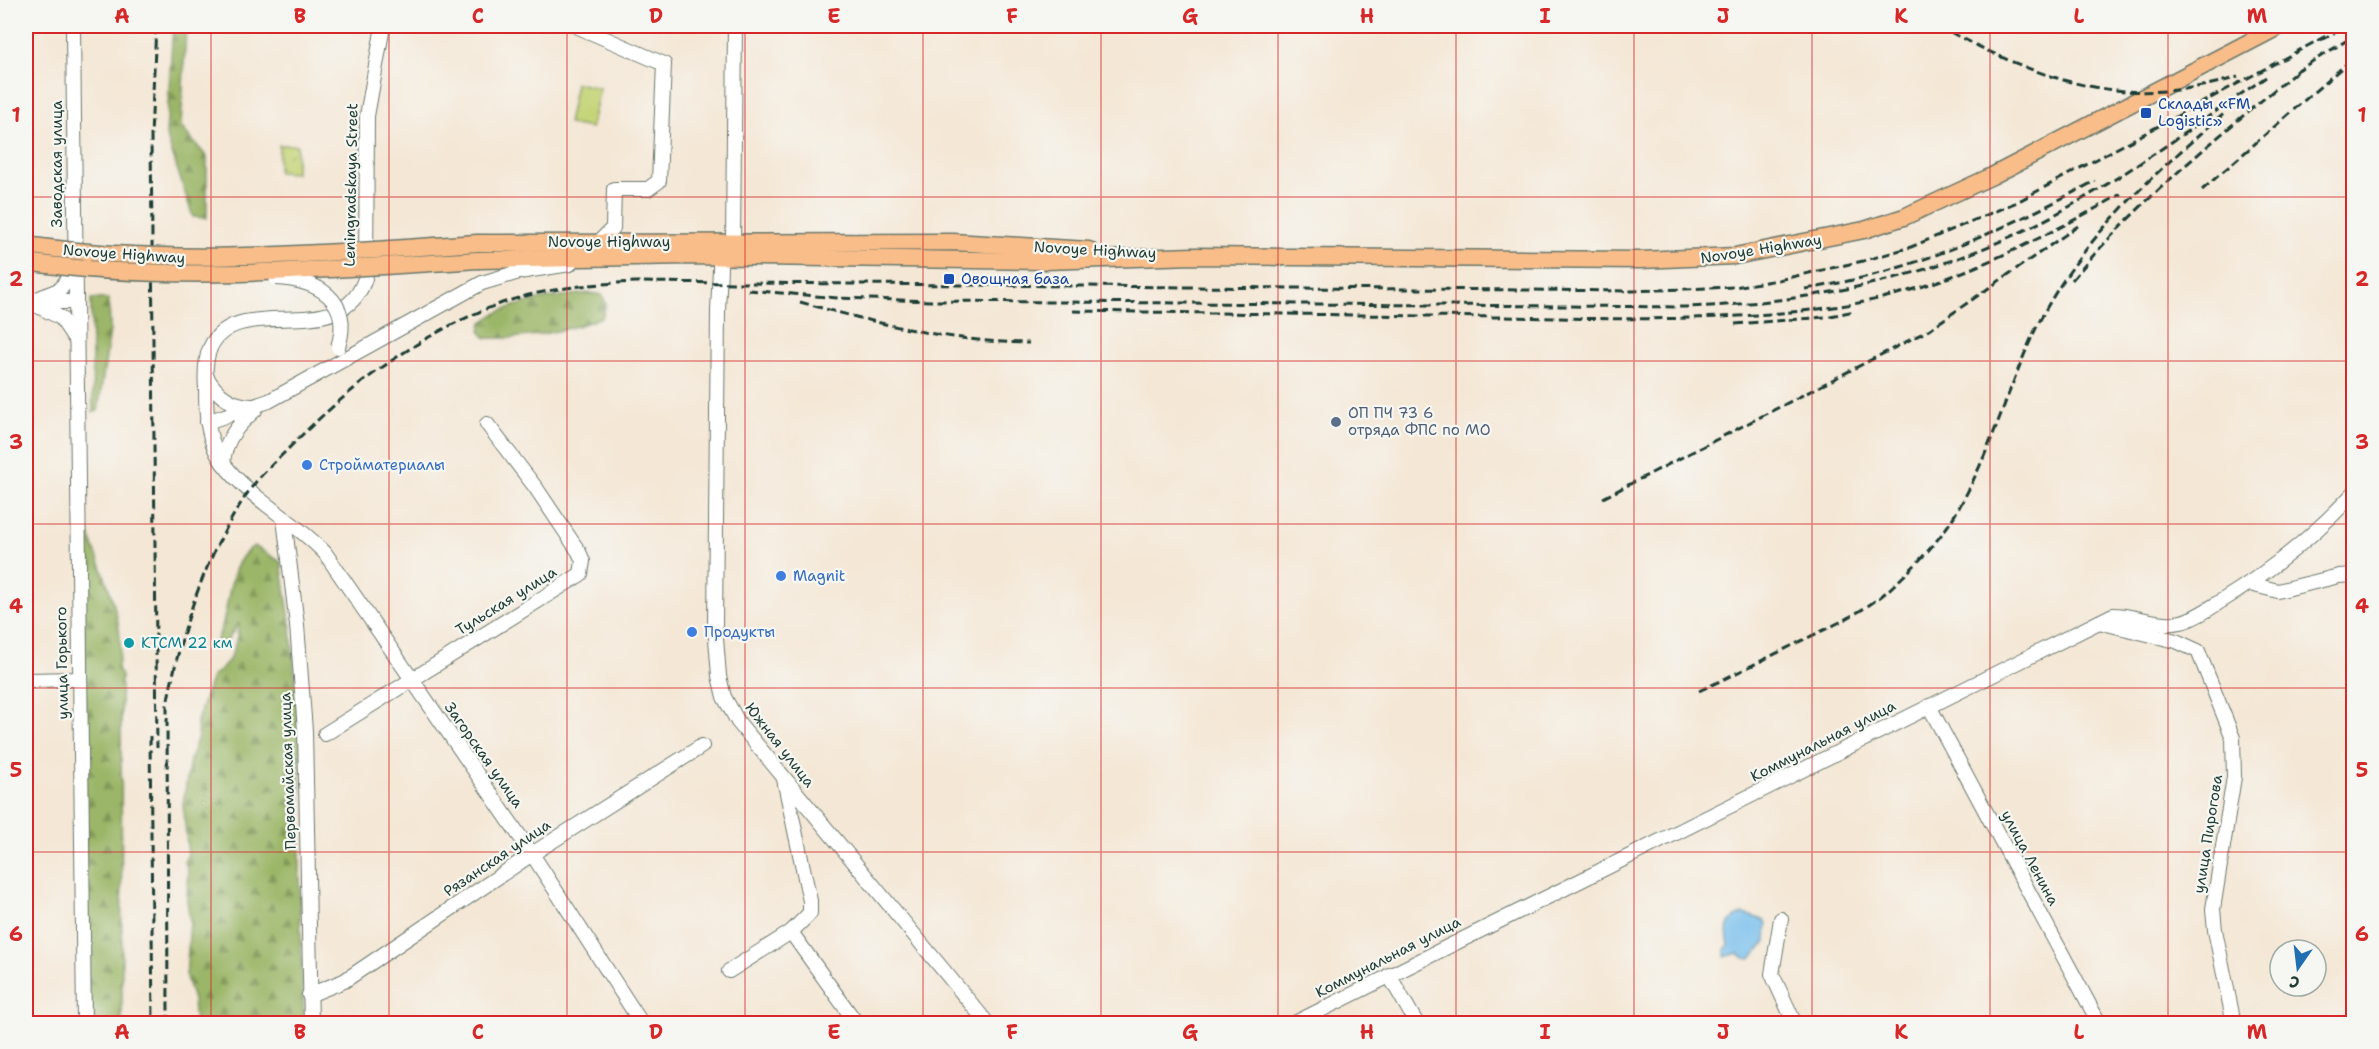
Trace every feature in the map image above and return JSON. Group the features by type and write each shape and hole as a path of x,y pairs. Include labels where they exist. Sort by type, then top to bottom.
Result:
{"main road":[{"name":"Novoye Highway","path":"26,245 107,255 214,258 725,246 1045,261 1193,256 1696,260 1789,247 1863,230 1904,217 1941,201 2138,101 2280,26"},
{"name":"Novoye Highway","path":"26,262 127,273 214,275 600,241 627,249"}],"street":[{"name":"Заводская улица","path":"74,26 75,302"},
{"name":"Leningradskaya Street","path":"205,374 209,349 225,331 257,321 330,315 353,301 362,290 366,275 367,116 383,26"},
{"path":"207,422 259,406 482,283 519,272 627,249 613,228 614,189 648,189 659,182 664,64 576,26"},
{"name":"Южная улица","path":"735,26 725,246 715,626 719,676 724,697 738,722 784,779 988,1023"},
{"path":"600,241 613,228"},
{"path":"28,302 61,289 75,263"},
{"path":"214,275 302,280 321,289 333,301 341,319 341,338 338,347 310,378"},
{"path":"28,302 75,302"},
{"path":"28,302 61,318 76,341"},
{"name":"улица Горького","path":"75,302 84,1023"},
{"path":"205,374 224,398 242,406 259,406"},
{"path":"205,374 207,422 214,447 223,463"},
{"path":"223,463 224,452 235,429 259,406"},
{"name":"Тульская улица","path":"325,734 581,574 583,561 579,552 536,488 487,424"},
{"name":"Загорская улица","path":"223,463 325,553 532,854 642,1023"},
{"name":"Коммунальная улица","path":"1293,1023 2113,615 2163,623 2182,622 2250,584 2282,559 2354,493"},
{"name":"Первомайская улица","path":"284,519 297,624 305,731 310,1023"},
{"path":"2250,584 2278,591 2338,576 2354,575"},
{"name":"улица Пирогова","path":"2099,622 2176,641 2198,651 2234,738 2234,777 2213,909 2215,930 2234,1023"},
{"path":"26,680 79,679"},
{"name":"улица Ленина","path":"1929,706 2098,1021 2093,1023"},
{"name":"Рязанская улица","path":"309,995 344,981 532,854 702,746"},
{"path":"729,972 791,932 804,922 810,912 810,901 784,779"},
{"path":"1781,919 1772,974 1795,1023"},
{"path":"791,932 857,1023"},
{"path":"1389,975 1417,1023"}],"green space":[{"path":"173,26 186,26 181,127 207,157 207,218 193,217 166,135"},
{"path":"576,83 600,88 591,128 568,124"},
{"path":"279,145 297,145 296,173 278,172"},
{"path":"590,293 602,295 606,304 602,317 589,322 545,334 515,338 486,338 480,331 482,322 520,304"},
{"path":"91,299 109,299 110,330 98,411 93,412"},
{"path":"83,533 89,534 107,583 120,636 117,669 121,676 122,1023 87,1023"},
{"path":"254,546 281,562 291,627 300,740 300,910 304,1023 195,1023 193,1000 186,977 190,921 187,901 188,870 184,860 188,855 183,804 190,760 198,737 197,721 212,676 229,660 236,639 239,623 226,642 213,650 222,626 235,570 246,553"}],"water":[{"path":"1744,914 1764,920 1767,924 1766,942 1750,959 1738,953 1725,957 1725,949 1729,945 1728,925 1734,918"}],"railway":[{"path":"156,26 151,136 157,748"},
{"path":"1939,26 2012,62 2083,85 2119,90 2157,91 2196,87 2238,77"},
{"path":"2321,40 2346,26"},
{"path":"168,1024 167,705 187,621 207,567 233,515 253,485 334,405 415,345 474,314 537,293 635,282 1633,291 1734,287 1778,280 1863,261 1911,247 2017,202 2326,36"},
{"path":"2295,72 2354,36"},
{"path":"2202,190 2354,57"},
{"path":"2072,280 2152,196 2301,68"},
{"path":"748,290 838,298 932,301 1686,307 1730,305 1818,294 1862,286 1947,262 2029,228 2120,176 2266,77"},
{"path":"1699,691 1861,610 1884,594 1924,555 1945,530 1965,497 1988,448 2039,322 2056,291 2076,262 2122,208 2172,159 2225,113"},
{"path":"1805,289 1881,273 1954,248 2026,216 2095,181"},
{"path":"1073,311 1632,319 1720,317 1809,310 1887,297 1956,274 2025,245 2121,194"},
{"path":"1603,498 1927,331 2078,226"},
{"path":"800,302 913,330 970,339 1029,343"},
{"path":"1735,324 1826,317 1854,311"},
{"path":"150,736 153,1024"}],"place":[{"name":"Склады «FM Logistic»","path":"2146,113"},
{"name":"Овощная база","path":"949,279"},
{"name":"ОП ПЧ 73 6 отряда ФПС по МО","path":"1336,422"},
{"name":"Стройматериалы","path":"307,465"},
{"name":"Magnit","path":"781,576"},
{"name":"Продукты","path":"692,632"},
{"name":"КТСМ 22 км","path":"129,643"}]}
